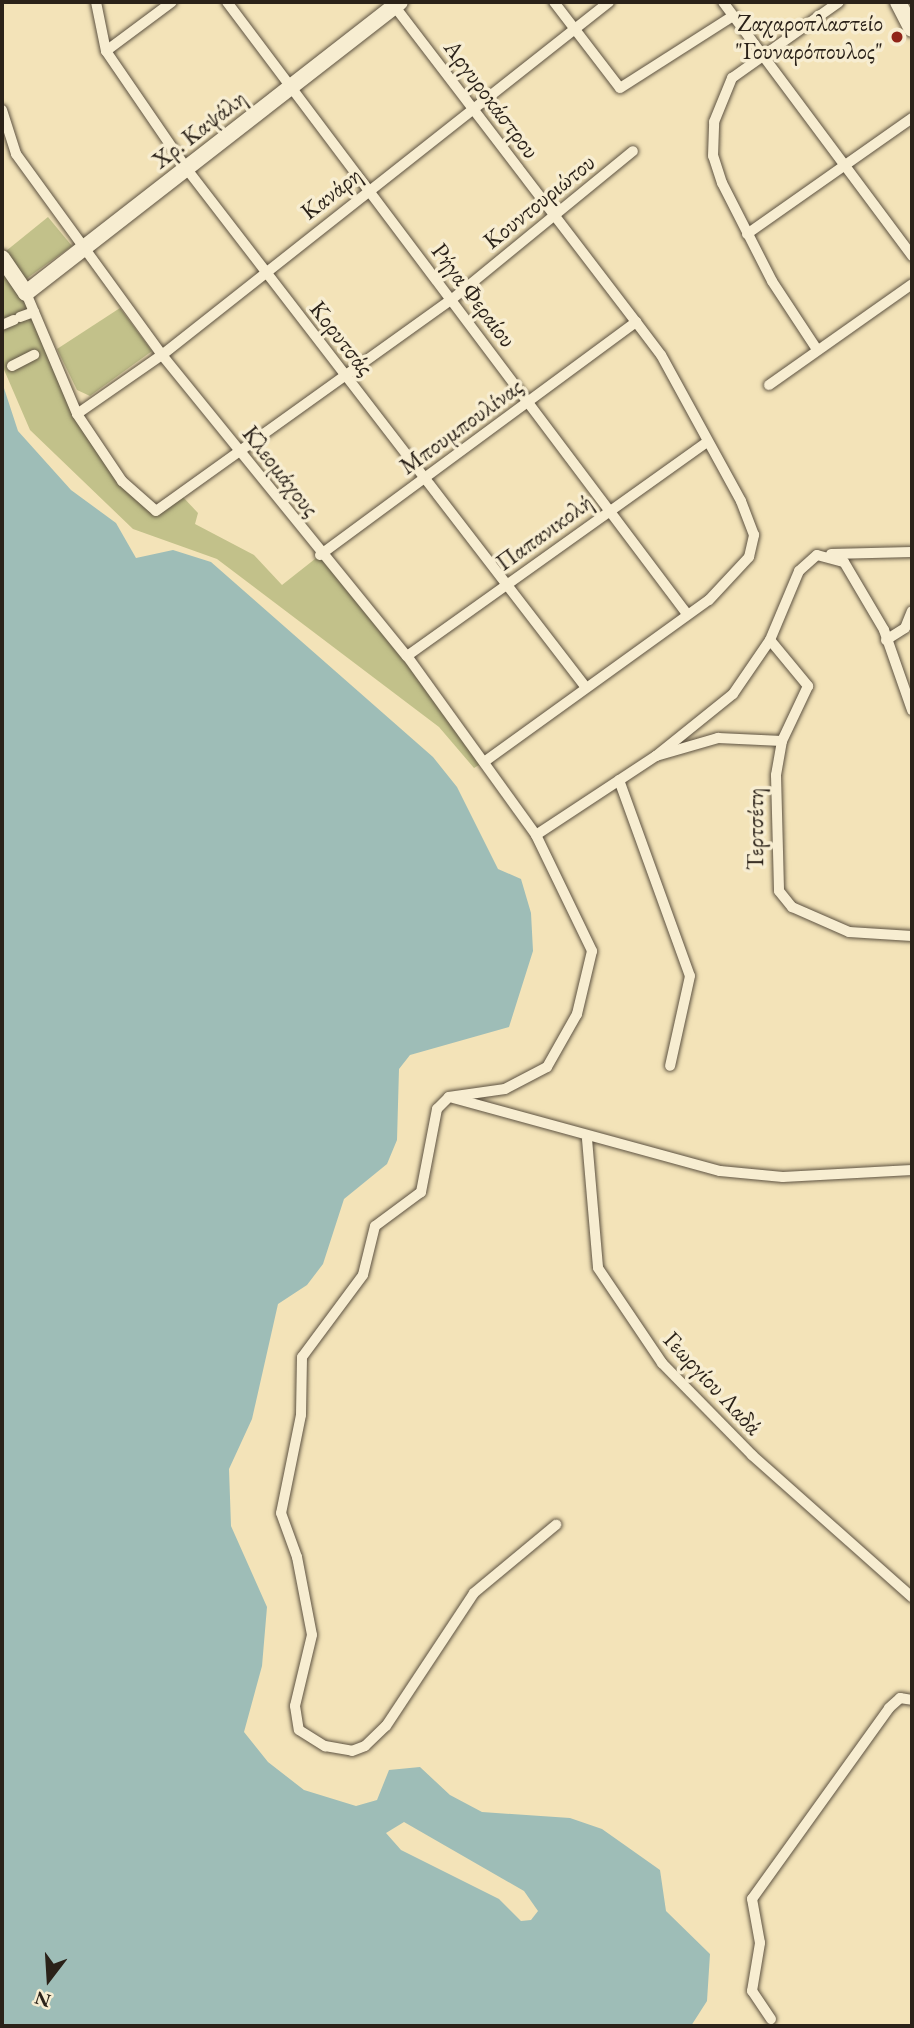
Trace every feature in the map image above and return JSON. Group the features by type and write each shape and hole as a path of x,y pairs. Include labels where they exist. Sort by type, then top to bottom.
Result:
{"street":[{"name":"Κορυτσάς","path":"96,2 106,51 186,168 425,478 504,586 584,685"},
{"path":"106,51 172,2"},
{"name":"Ρήγα Φεραίου","path":"227,2 289,89 611,510 687,614"},
{"path":"554,2 620,88 733,16"},
{"name":"Κανάρη","path":"77,414 162,355 473,106 609,2"},
{"path":"723,2 760,57 847,164 912,256"},
{"path":"816,348 747,234 713,156 714,122 732,78 839,2"},
{"name":"Χρ. Καψάλη","path":"26,293 289,89 395,3"},
{"name":"Αργυροκάστρου","path":"395,3 473,106 631,326 661,355 754,535 749,556 730,581 584,685 484,762"},
{"path":"905,7 912,29"},
{"name":"Κλεομάχους","path":"2,110 4,139 162,355 320,555 407,656 537,835 592,951 577,1014 558,1053 533,1078 449,1097"},
{"path":"747,234 912,118"},
{"name":"Κουντουριώτου","path":"77,414 142,504 166,508 344,375 451,300 634,150"},
{"path":"2,258 26,293 77,414"},
{"path":"769,385 816,348 912,284"},
{"path":"2,325 34,312"},
{"name":"Μπουμπουλίνας","path":"320,555 631,326"},
{"path":"12,366 34,355"},
{"name":"Παπανικολή","path":"407,656 706,442"},
{"path":"537,835 656,756 733,694 770,640 799,571 817,555 912,552"},
{"path":"831,554 844,562 886,640 912,710"},
{"path":"886,640 905,628 912,611"},
{"name":"Τερτσέτη","path":"770,640 808,686 782,741 775,829 779,891 792,907 849,933 912,936"},
{"path":"656,756 718,738 782,741"},
{"path":"619,780 690,976 670,1066"},
{"path":"556,1525 474,1593 386,1726 365,1746 352,1751 325,1746 299,1730 295,1706 312,1635 297,1557 281,1513 301,1415 298,1369 316,1331 363,1275 375,1226 421,1192 431,1159 433,1116 449,1097 587,1139 720,1171 783,1177 912,1170"},
{"name":"Γεωργίου Λαδά","path":"587,1139 598,1268 662,1363 752,1455 912,1597"},
{"path":"771,2019 752,1991 760,1943 752,1899 889,1708 900,1698 912,1700"}],"shaded area":[{"path":"48,217 72,246 26,279 6,251"},
{"path":"2,258 26,293 72,407 122,481 156,511 182,496 198,513 195,524 254,555 282,585 320,555 407,656 484,762 474,768 439,727 217,559 133,529 30,430 2,365"},
{"path":"120,308 152,351 90,396 77,390 57,349"}],"water":[{"path":"2,382 18,431 71,490 116,523 136,558 173,550 211,562 433,757 457,787 498,869 521,879 531,913 533,951 509,1027 410,1055 399,1069 397,1140 387,1164 344,1199 323,1264 307,1285 278,1304 252,1419 229,1469 231,1526 267,1607 262,1666 244,1732 268,1762 304,1790 356,1806 377,1800 389,1770 420,1767 450,1795 482,1812 570,1818 602,1829 660,1870 666,1911 710,1954 707,2001 691,2026 2,2026","holes":["404,1822 524,1891 538,1911 531,1920 521,1921 499,1899 401,1850 386,1833"]}],"place":[{"name":"Ζαχαροπλαστείο \"Γουναρόπουλος\"","path":"897,37"}]}
